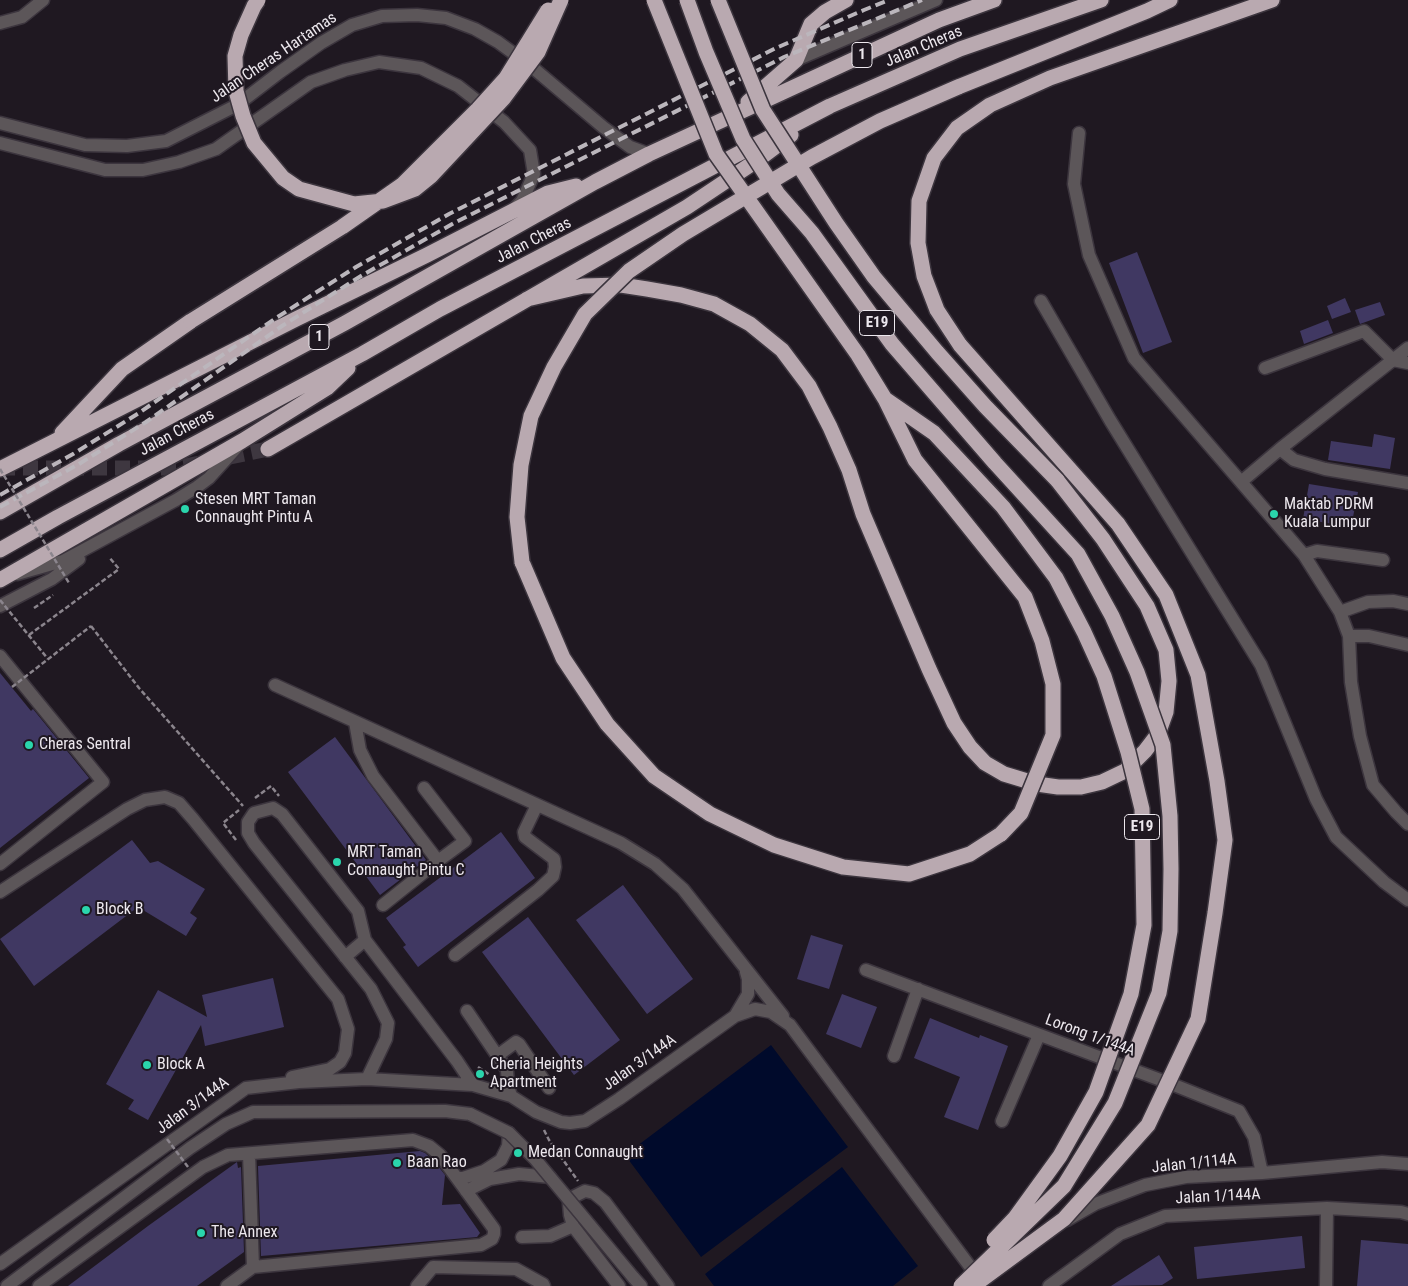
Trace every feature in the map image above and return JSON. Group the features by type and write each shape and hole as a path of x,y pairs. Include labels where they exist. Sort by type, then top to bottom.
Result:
{"highway":[{"path":"258,0 240,34 234,56 236,91 243,116 254,143 283,178 299,189 354,204 382,201 415,189 432,176 503,99 538,52 561,0"},
{"path":"54,441 122,369 191,321 342,227 402,186 506,78 553,0"},
{"name":"E19","path":"654,0 716,154 858,355 885,399 934,433 1003,507 1056,578 1104,676 1128,752 1142,809 1144,925 1131,994 1096,1092 1060,1156 1015,1218 952,1286"},
{"name":"E19","path":"687,0 706,52 743,139 778,194 812,234 892,344 995,463 1078,554 1112,616 1137,672 1164,745 1172,869 1170,931 1158,993 1115,1103 1064,1186 961,1286"},
{"path":"527,299 583,286 621,285 681,295 714,304 750,324 782,350 809,386 830,428 849,470 863,514 954,723 970,747 985,763 1004,774 1037,784 1058,787 1081,787 1102,782 1125,771 1145,751 1158,734 1166,712 1169,682 1166,650 1147,606 1103,539 1057,480 985,406 874,277 836,223 763,110 718,0"},
{"path":"733,116 796,60 811,24 825,12 846,0"},
{"name":"Jalan Cheras","path":"0,550 362,354 440,309 830,106 960,50 1101,0"},
{"path":"885,399 915,460 1025,597 1042,641 1053,684 1053,735 1021,813 1001,834 970,854 909,874 844,867 774,845 710,814 654,776 607,724 563,658 522,562 517,517 521,464 531,416 554,367 585,314 629,271 683,234 812,157 880,121 958,86 1147,11 1170,0"},
{"path":"979,1286 1064,1218 1148,1125 1198,1019 1225,840 1217,780 1198,675 1166,595 1118,524 960,345 937,310 924,276 918,243 919,201 934,158 956,128 990,105 1050,78 1272,0"},
{"name":"Jalan Cheras","path":"0,512 119,444 345,323 595,182 649,154 939,20 986,1"},
{"path":"268,449 687,207 759,158 830,106"},
{"path":"0,469 548,193 595,182"},
{"path":"1,579 242,441 327,388 362,354"}],"street":[{"path":"0,23 22,17 43,0"},
{"path":"796,60 936,0"},
{"name":"Jalan Cheras Hartamas","path":"0,123 84,144 127,146 166,141 237,106 321,43 352,25 382,16 417,15 446,18 476,28 532,67 602,127 630,147 649,154"},
{"path":"0,143 105,170 142,170 179,162 216,149 311,82 345,70 379,62 421,68 458,86 504,122 530,150 534,174 522,201 511,213"},
{"path":"1079,133 1074,184 1089,255 1134,358 1304,555 1340,612 1349,636 1351,682 1360,736 1374,785 1408,824"},
{"path":"1041,301 1110,420 1260,665 1316,799 1336,837 1384,882 1408,900"},
{"path":"1264,368 1364,331 1394,360 1408,363"},
{"path":"1242,482 1280,449 1408,348"},
{"path":"1,579 63,561 197,487 209,478 242,441"},
{"path":"1280,449 1294,460 1325,469 1408,484"},
{"path":"0,606 52,579 118,532"},
{"path":"1304,555 1317,551 1383,560"},
{"path":"1340,612 1368,602 1393,601 1408,604"},
{"path":"1349,636 1369,636 1408,645"},
{"path":"0,656 103,782 0,864"},
{"path":"275,685 621,843 655,864 683,889 790,1025"},
{"path":"355,722 360,750 373,776 438,861"},
{"path":"382,904 465,841 424,788"},
{"path":"0,892 127,809 145,800 165,797 179,803 338,999 348,1029 345,1053 340,1062 330,1069 246,1088"},
{"path":"455,955 553,876 554,859 525,837 524,832 537,805"},
{"path":"367,1079 386,1039 388,1023 371,989 254,843 248,832 248,822 254,813 273,808 282,814 358,911 365,940 451,1054 472,1085"},
{"path":"345,957 365,940"},
{"path":"736,1016 748,994 748,979 744,968"},
{"name":"Lorong 1/144A","path":"866,970 918,988 1239,1111 1254,1137 1262,1173"},
{"path":"894,1056 918,988"},
{"name":"Jalan 3/144A","path":"0,1264 246,1088 299,1082 367,1079 472,1085 511,1096 536,1112 561,1122 585,1121 736,1016 755,1009 771,1012 790,1025 979,1286"},
{"path":"467,1011 508,1070 508,1086 511,1096"},
{"path":"1002,1121 1039,1035"},
{"path":"497,1056 516,1042 549,1088"},
{"name":"Jalan 3/144A","path":"7,1286 190,1148 226,1124 253,1112 445,1111 470,1114 509,1133 535,1159 637,1281"},
{"path":"457,1178 463,1178 484,1171 501,1160 508,1146 509,1133"},
{"path":"39,1286 203,1167 228,1155 413,1140 429,1146 440,1155 494,1229 492,1239 481,1245 253,1267 227,1286"},
{"path":"249,1154 253,1267"},
{"path":"1246,1174 1259,1155"},
{"name":"Jalan 1/114A","path":"979,1286 1070,1218 1095,1204 1145,1185 1186,1177 1262,1173 1382,1162 1408,1164"},
{"path":"466,1191 490,1179 520,1174 550,1177"},
{"path":"139,1186 152,1204"},
{"path":"615,1285 573,1226 570,1204 573,1196 585,1191 594,1193 605,1202 668,1286"},
{"path":"1326,1286 1327,1208"},
{"name":"Jalan 1/144A","path":"1049,1286 1120,1234 1165,1216 1327,1208 1408,1214"},
{"path":"522,1237 550,1236 573,1226"},
{"path":"417,1286 433,1268 516,1269 544,1286"},
{"path":"26,1272 35,1286"}],"path":[{"path":"0,469 69,584"},
{"path":"29,635 119,569 109,557"},
{"path":"0,600 48,660"},
{"path":"12,687 91,626 139,688 243,806 223,824 242,847"},
{"path":"250,801 271,786 282,800"},
{"path":"536,1112 549,1140 585,1191"},
{"path":"166,1139 188,1167"}],"water":[{"path":"771,1045 848,1147 701,1257 625,1155"},
{"path":"842,1167 918,1266 893,1286 714,1286 705,1274"}],"building":[{"path":"1137,252 1172,342 1143,353 1109,263"},
{"path":"1345,298 1351,312 1332,319 1327,306"},
{"path":"1380,302 1385,315 1360,324 1355,310"},
{"path":"1328,320 1333,333 1304,344 1300,331"},
{"path":"1374,434 1395,438 1390,469 1328,460 1331,441 1372,447"},
{"path":"1309,484 1358,492 1351,527 1303,519"},
{"name":"Cheras Sentral","path":"0,673 31,711 33,709 89,778 0,848"},
{"path":"335,737 426,860 380,895 288,772"},
{"path":"501,832 535,878 418,967 403,947 406,945 386,918"},
{"name":"Block B","path":"132,840 150,863 158,861 205,889 190,913 197,918 186,936 138,907 34,986 0,939"},
{"path":"623,885 693,979 647,1014 576,920"},
{"path":"528,917 620,1040 574,1075 482,952"},
{"path":"811,935 843,945 829,989 797,979"},
{"name":"Block A","path":"273,978 284,1027 205,1046 201,1025 148,1120 128,1109 134,1100 106,1084 158,990 207,1017 202,995"},
{"path":"842,994 877,1007 861,1048 826,1034"},
{"path":"930,1018 979,1038 980,1035 1008,1046 978,1130 944,1117 960,1077 914,1058"},
{"path":"420,1151 434,1161 445,1175 442,1205 460,1204 480,1233 477,1237 261,1256 258,1166"},
{"name":"The Annex","path":"237,1162 238,1168 241,1167 244,1252 197,1286 68,1286 148,1226"},
{"path":"1302,1236 1305,1268 1197,1279 1194,1247"},
{"path":"1361,1240 1408,1244 1408,1286 1357,1286"},
{"path":"1159,1255 1173,1278 1162,1285 1111,1286"}],"tunnel":[{"path":"0,468 176,468 268,449"}],"railway":[{"path":"0,495 73,454 139,413 276,318 356,267 449,214 776,48 889,0"},
{"path":"0,507 79,464 146,422 282,326 361,276 454,223 784,57 922,0"}],"place":[{"name":"Stesen MRT Taman Connaught Pintu A","path":"185,509"},
{"name":"Maktab PDRM Kuala Lumpur","path":"1274,514"},
{"name":"Cheras Sentral","path":"29,745"},
{"name":"MRT Taman Connaught Pintu C","path":"337,862"},
{"name":"Block B","path":"86,910"},
{"name":"Block A","path":"147,1065"},
{"name":"Cheria Heights Apartment","path":"480,1074"},
{"name":"Medan Connaught","path":"518,1153"},
{"name":"Baan Rao","path":"397,1163"},
{"name":"The Annex","path":"201,1233"}]}
